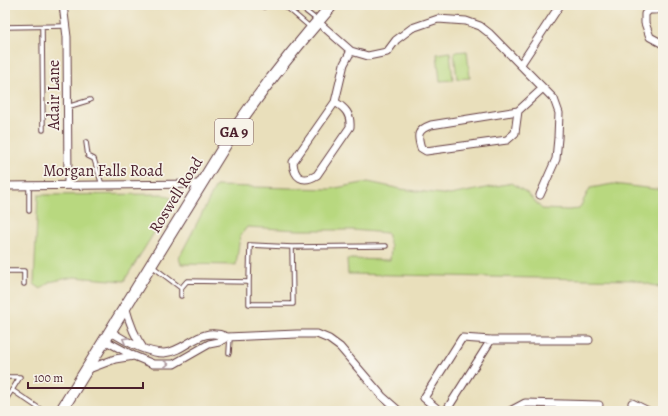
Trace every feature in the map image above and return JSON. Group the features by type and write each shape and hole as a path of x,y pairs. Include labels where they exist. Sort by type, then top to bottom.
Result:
{"main road":[{"name":"Roswell Road","path":"61,411 201,184 261,91 332,5"}],"street":[{"name":"Adair Lane","path":"63,5 66,26 68,185"},
{"path":"521,64 560,5"},
{"path":"663,5 662,8 658,10 649,10 645,14 645,23 650,36 663,44"},
{"path":"314,25 350,51 368,56 387,52 396,40 412,28 438,19 466,21 480,26 521,64 554,99 559,113 556,159 540,195"},
{"path":"335,102 345,108 350,120 350,126 317,176 308,179 299,178 295,173 293,162 335,102 344,64 350,51"},
{"path":"518,112 515,132 507,140 426,151 421,148 418,134 422,128 430,125 518,112 543,88"},
{"name":"Morgan Falls Road","path":"5,186 201,184"},
{"path":"126,306 128,316 138,341 143,348"},
{"path":"107,336 153,352 164,353 179,348 199,336 207,334 220,334 229,337 317,334 336,342 382,396 399,411"},
{"path":"107,336 134,356 153,364 174,364 209,344 219,342 229,337"},
{"path":"440,411 424,398 462,338 492,340 589,340"},
{"path":"446,411 492,340"},
{"path":"86,370 115,359 134,356"},
{"path":"510,411 526,403 573,408 599,405"},
{"path":"632,403 648,411"}],"lane":[{"path":"284,5 314,25"},
{"path":"298,5 314,25"},
{"path":"5,27 66,26"},
{"path":"42,27 43,130"},
{"path":"68,107 90,100"},
{"path":"86,142 88,156 94,158 102,185"},
{"path":"29,186 29,211"},
{"path":"292,247 293,304 249,304 250,245 292,247 386,246"},
{"path":"151,266 181,288"},
{"path":"5,270 24,271 24,284"},
{"path":"181,296 181,288 187,281 249,282"},
{"path":"229,337 229,353"},
{"path":"5,377 20,377 5,401"},
{"path":"12,390 43,411"}],"green space":[{"path":"467,51 470,78 457,79 454,52"},
{"path":"450,52 453,80 440,81 437,54"},
{"path":"368,182 401,189 450,195 512,183 527,193 542,209 568,210 579,209 590,188 613,184 663,190 663,288 633,280 348,274 347,259 390,260 391,247 387,233 352,230 298,230 247,227 240,236 236,265 181,264 179,258 216,186 330,189"},
{"path":"162,194 171,198 172,204 124,281 74,277 49,282 41,289 34,284 38,195"}]}
